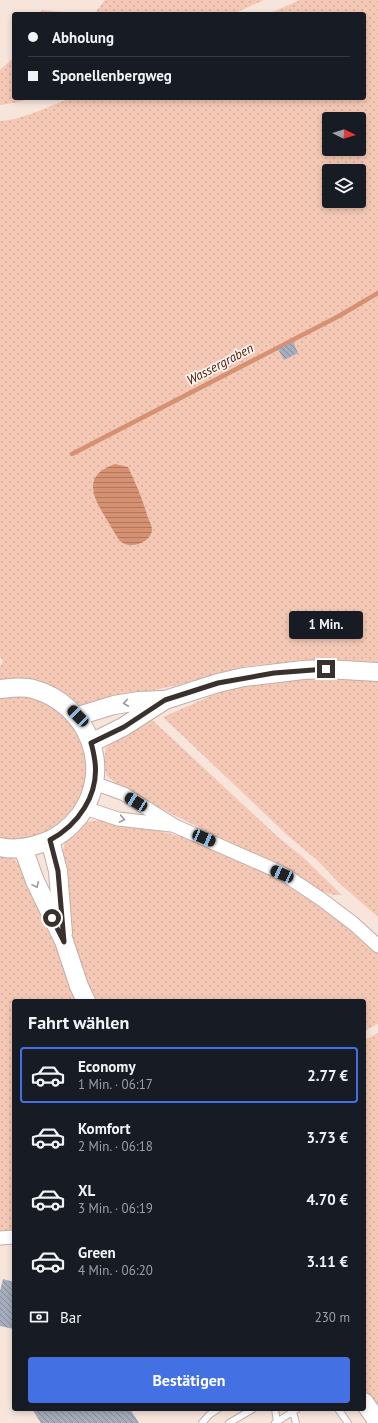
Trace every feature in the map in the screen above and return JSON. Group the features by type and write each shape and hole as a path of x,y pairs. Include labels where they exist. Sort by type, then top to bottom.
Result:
{"street":[{"path":"78,716 114,705 139,701 165,700 218,683 274,673 326,669 378,672"},
{"path":"0,690 16,687 32,689 47,694 66,705 78,716 90,737 95,763 94,783 90,797 74,823 61,834 50,840 23,848 0,847"},
{"path":"91,743 124,727 165,700"},
{"path":"94,783 124,794 175,826 282,874 321,899 378,946"},
{"path":"84,808 118,819 175,826"},
{"path":"50,840 58,871 64,942"},
{"path":"23,848 35,882 64,942 85,999"},
{"path":"0,1238 12,1237"},
{"path":"366,1405 378,1422"}],"lane":[{"path":"202,1423 215,1411"},
{"path":"229,1423 250,1411"},
{"path":"275,1411 276,1422 295,1411 296,1423"},
{"path":"339,1411 348,1423"}],"shaded area":[{"path":"105,0 264,0 237,12 96,12"},
{"path":"300,0 378,0 378,662 316,660 246,666 178,685 81,706 54,687 23,679 0,680 0,666 3,661 0,657 0,121 26,116 66,100 366,100 366,12 273,12"},
{"path":"42,10 62,12 40,12"},
{"path":"12,59 12,100 24,100 0,105 0,70"},
{"path":"115,464 128,467 151,526 151,535 144,542 139,544 129,545 120,541 94,495 94,481 97,475 104,469"},
{"path":"326,676 378,680 378,917 340,884 318,861 287,835 163,717 236,685"},
{"path":"25,694 53,704 82,736 89,765 84,794 67,819 43,835 14,840 0,839 0,696"},
{"path":"149,717 278,837 304,858 342,895 333,895 315,889 241,848 125,791 107,776 103,763 106,748 119,736"},
{"path":"112,820 195,840 277,877 310,898 378,953 378,1024 366,1030 366,999 92,999 74,944 67,916 62,866 65,841 86,822"},
{"path":"0,854 12,855 27,878 84,999 12,999 12,1230 0,1231"},
{"path":"378,1033 378,1411 366,1394 366,1039"}],"building":[{"path":"293,342 298,353 284,360 278,349"},
{"path":"3,1279 12,1281 12,1329 0,1326 0,1291"},
{"path":"33,1411 131,1411 139,1423 41,1423"}],"waterway":[{"name":"Wassergraben","path":"72,454 339,316 378,293"}],"route":[{"path":"52,918 64,942 58,871 50,840 61,834 74,823 90,797 94,783 95,763 91,743 124,727 140,715 165,700 218,683 244,677 274,673 326,669"}]}
